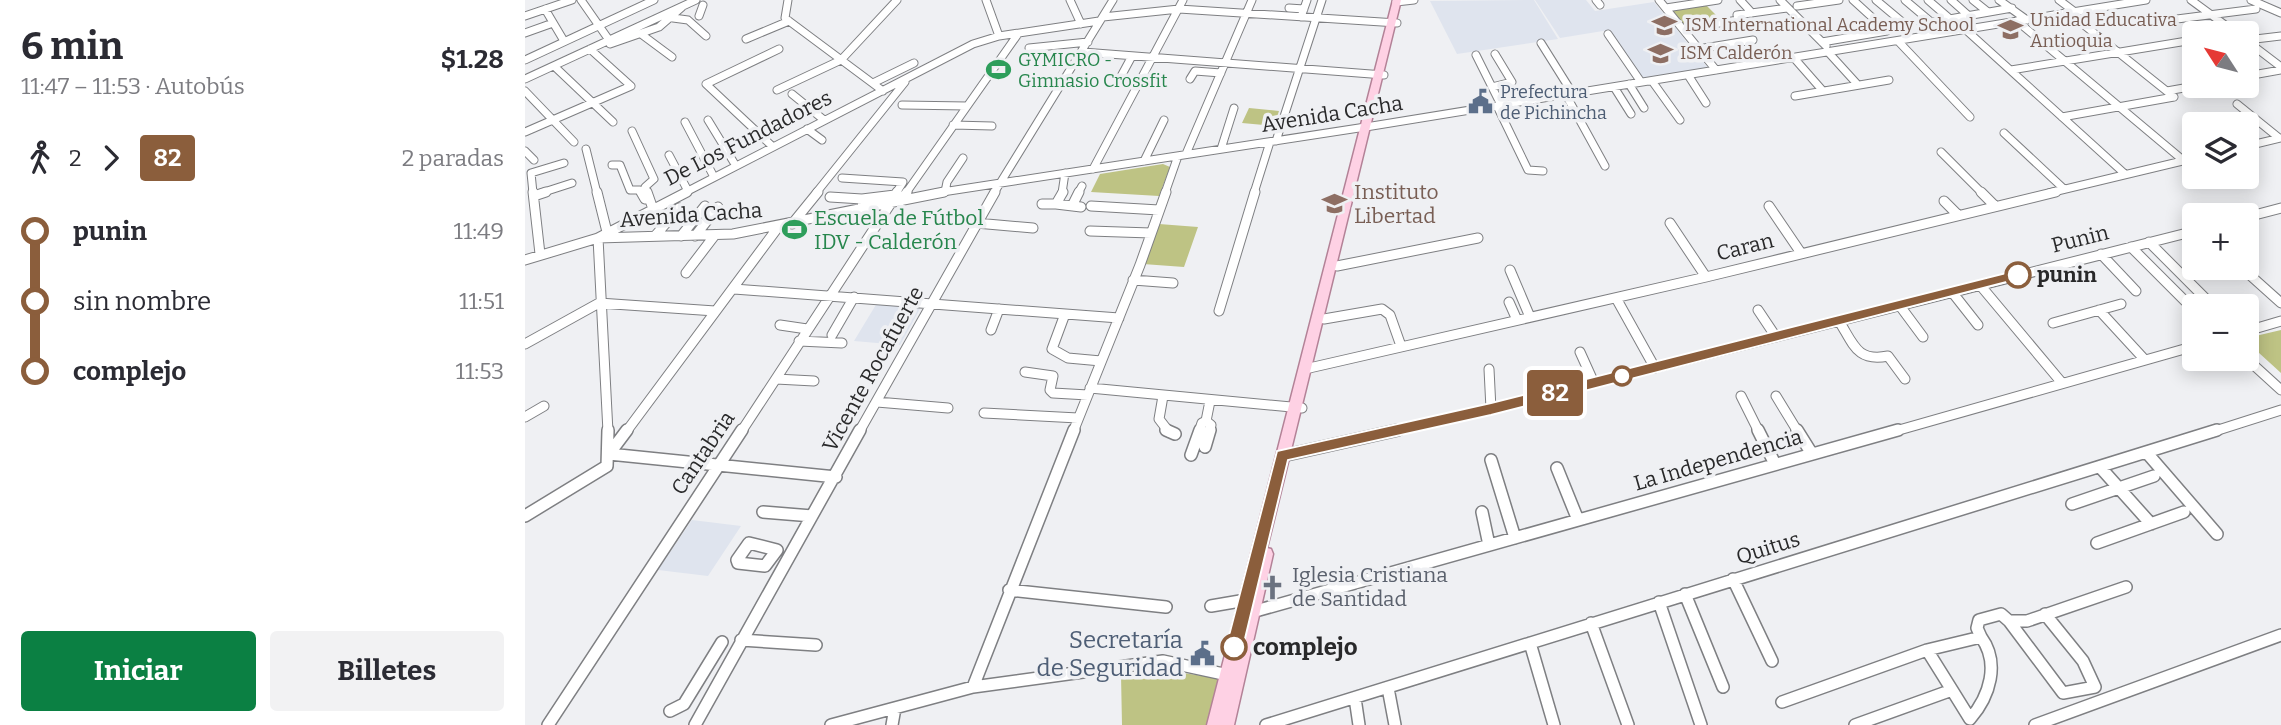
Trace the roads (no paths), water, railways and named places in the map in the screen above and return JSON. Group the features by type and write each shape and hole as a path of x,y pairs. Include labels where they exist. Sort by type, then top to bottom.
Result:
{"main road":[{"path":"1308,369 1324,319 1399,1"},
{"path":"1226,725 1249,606 1369,127"},
{"path":"1215,725 1249,606"}],"street":[{"path":"525,16 572,0"},
{"path":"581,0 608,40"},
{"path":"631,0 636,8"},
{"path":"537,73 525,61 654,0"},
{"path":"525,79 682,2 696,0"},
{"path":"788,0 785,18 873,83 889,90"},
{"path":"777,90 841,60 897,0"},
{"path":"986,0 999,36"},
{"path":"1070,0 1081,24"},
{"name":"Vicente Rocafuerte","path":"695,725 976,223 1113,0"},
{"path":"1093,169 1183,0"},
{"path":"973,687 1159,210 1252,0"},
{"path":"1301,17 1307,0"},
{"path":"1219,311 1273,141 1322,0"},
{"path":"1399,1 1414,0"},
{"path":"1658,0 1716,70"},
{"path":"1666,8 1718,0"},
{"path":"1740,0 1752,13"},
{"path":"1780,0 1822,42 1858,85"},
{"path":"1797,6 1839,0"},
{"path":"1853,0 1887,30"},
{"path":"1822,42 1907,27 1876,0"},
{"path":"1905,0 1931,22"},
{"path":"1928,0 1950,19"},
{"path":"1951,0 1969,16"},
{"path":"1973,0 1988,12"},
{"path":"1999,0 2027,20"},
{"path":"2059,0 2174,97 2062,117"},
{"name":"Avenida Cacha","path":"525,260 598,238 715,236 792,224 945,192 1369,127 2027,20 2125,1 2146,0"},
{"path":"2191,0 2220,21"},
{"path":"2251,0 2281,13"},
{"path":"600,44 620,42 673,18 682,2"},
{"path":"699,16 703,5"},
{"path":"1289,8 1304,9"},
{"path":"1682,29 1787,8"},
{"path":"1921,24 2011,8"},
{"path":"545,9 564,41"},
{"path":"792,224 889,90 973,44 999,36 1179,9 1394,23"},
{"path":"2169,20 2256,9"},
{"path":"673,18 688,20 706,36"},
{"path":"746,39 789,21"},
{"path":"2017,21 2182,159"},
{"path":"525,33 552,23"},
{"path":"1966,30 2125,174"},
{"name":"Cantabria","path":"548,725 807,328 1018,33"},
{"path":"641,34 672,57"},
{"path":"1608,34 1641,82"},
{"path":"2259,39 2281,36"},
{"path":"1698,48 1753,40"},
{"path":"1898,41 1970,117"},
{"path":"1029,48 1088,42"},
{"path":"2011,70 2182,42"},
{"path":"1541,43 1605,166"},
{"path":"525,132 630,87 631,85 590,49"},
{"path":"772,146 706,85 779,49"},
{"path":"2259,51 2281,68"},
{"path":"1083,52 1381,74"},
{"path":"1492,87 1512,82 1495,54"},
{"path":"1476,55 1528,170 1543,171"},
{"path":"1119,79 1132,56"},
{"path":"1794,58 1823,91"},
{"path":"873,83 914,62"},
{"path":"554,66 613,122"},
{"path":"2259,73 2281,68"},
{"path":"1112,69 1125,70"},
{"path":"1190,79 1194,71 1221,73"},
{"path":"1688,75 1706,103"},
{"path":"1795,96 1889,80"},
{"path":"1652,81 1680,120"},
{"path":"1629,84 1644,108"},
{"path":"1614,87 1631,114"},
{"path":"2167,91 2182,88"},
{"name":"De Los Fundadores","path":"598,238 772,146 889,90"},
{"path":"525,91 574,142"},
{"path":"792,94 824,120"},
{"path":"2237,104 2280,138"},
{"path":"902,105 967,106"},
{"path":"1221,149 1234,108"},
{"path":"708,120 736,166"},
{"path":"1144,161 1164,120"},
{"path":"685,122 715,177"},
{"path":"953,125 992,126"},
{"path":"807,129 822,140"},
{"path":"632,131 654,178 645,187 651,210"},
{"path":"2004,133 2064,189"},
{"path":"2259,143 2280,138"},
{"path":"586,149 607,232"},
{"path":"525,151 534,160"},
{"path":"1941,152 1995,206"},
{"path":"669,155 688,191"},
{"path":"945,192 947,182 964,158"},
{"name":"Caran","path":"1308,369 1706,277 2182,161"},
{"path":"540,254 531,173 564,163"},
{"path":"612,165 621,166 630,190 641,190 651,210"},
{"path":"1056,204 1064,189 1065,173"},
{"path":"830,197 862,199 895,195 903,182 842,178"},
{"path":"534,196 572,183"},
{"path":"1081,206 1082,186"},
{"path":"862,199 863,209"},
{"path":"1944,201 1958,215"},
{"path":"1042,204 1159,210"},
{"path":"681,236 705,206"},
{"path":"1769,206 1801,253"},
{"path":"695,236 718,207"},
{"path":"655,236 679,208"},
{"path":"2259,214 2281,208"},
{"path":"1007,226 1014,214"},
{"path":"976,223 1033,228"},
{"path":"1670,223 1706,277"},
{"path":"609,454 779,226"},
{"path":"1090,231 1151,233"},
{"name":"Punin","path":"1286,456 1491,409 2182,234"},
{"path":"686,273 715,236"},
{"path":"525,516 605,469 609,454 599,303 598,238"},
{"path":"1337,266 1478,238"},
{"path":"2149,242 2201,294"},
{"path":"2130,247 2182,298"},
{"path":"2101,254 2136,291"},
{"path":"1510,270 1530,317"},
{"path":"1133,280 1173,283"},
{"path":"2255,280 2281,303"},
{"path":"1980,285 2062,383"},
{"path":"734,289 1119,318"},
{"path":"1952,292 1978,325"},
{"path":"832,335 854,298"},
{"path":"1616,298 1655,368"},
{"path":"1509,302 1517,320"},
{"path":"525,344 599,303 715,311"},
{"path":"2053,324 2121,304"},
{"path":"1900,306 1923,337"},
{"path":"991,330 999,309"},
{"path":"1324,319 1382,309 1390,316 1401,346"},
{"path":"1758,310 1776,337"},
{"path":"2099,310 2145,360"},
{"path":"1065,314 1054,338 1054,354 1070,359 1101,361"},
{"path":"1839,321 1860,354 1873,359 1888,356 1905,379"},
{"path":"2259,327 2281,321"},
{"path":"780,325 807,328"},
{"path":"799,341 842,343"},
{"name":"La Independencia","path":"1211,606 1249,606 1489,545 2182,350"},
{"path":"1580,352 1594,383"},
{"path":"1489,369 1491,409"},
{"path":"2259,370 2281,390"},
{"path":"1025,372 1053,376 1050,390 1053,393 1163,396 1298,407"},
{"path":"776,379 814,381"},
{"path":"1163,396 1157,414 1168,432 1175,434"},
{"path":"1741,396 1775,464"},
{"path":"1776,396 1812,454"},
{"path":"1191,455 1202,423 1206,421 1210,401"},
{"path":"877,402 948,408"},
{"path":"525,417 544,406"},
{"path":"984,413 1078,418"},
{"name":"Quitus","path":"1268,725 1658,602 2279,414"},
{"path":"1205,447 1211,425 1206,421"},
{"path":"2147,453 2217,534"},
{"path":"609,454 836,477"},
{"path":"1491,460 1515,538"},
{"path":"2100,467 2151,524"},
{"path":"1557,468 1578,520"},
{"path":"2072,504 2154,476"},
{"path":"763,512 812,516"},
{"path":"2097,543 2184,512"},
{"path":"1482,513 1489,545"},
{"path":"776,554 789,554"},
{"path":"1733,579 1772,661"},
{"path":"2009,621 2028,621 2126,587"},
{"path":"1009,590 1166,607"},
{"path":"1685,594 1723,687"},
{"path":"1658,602 1701,725"},
{"path":"1927,650 1972,722 1983,702 1992,668 1991,652 1977,628 1979,620 2001,614 2063,693 2095,687 2094,679 2045,614"},
{"path":"1591,623 1627,725"},
{"path":"2035,725 2281,635"},
{"path":"1783,702 1927,650 1981,637"},
{"path":"741,640 816,645"},
{"path":"670,711 684,704 722,642"},
{"path":"1529,643 1554,725"},
{"path":"831,725 872,719 895,708 973,687 1163,661 1228,675"},
{"path":"1388,688 1395,725"},
{"path":"1855,725 1952,690"},
{"path":"688,697 708,698"},
{"path":"1355,698 1359,725"},
{"path":"892,725 895,708"}],"place":[{"name":"ISM International Academy School","path":"1665,25"},
{"name":"Unidad Educativa Antioquia","path":"2010,30"},
{"name":"ISM Calderón","path":"1660,53"},
{"name":"GYMICRO - Gimnasio Crossfit","path":"998,70"},
{"name":"Prefectura de Pichincha","path":"1480,102"},
{"name":"Instituto Libertad","path":"1334,204"},
{"name":"Escuela de Fútbol IDV - Calderón","path":"794,230"},
{"name":"punin","path":"2018,275"},
{"name":"Iglesia Cristiana de Santidad","path":"1272,587"},
{"name":"complejo","path":"1234,647"},
{"name":"Secretaría de Seguridad","path":"1203,654"}]}
